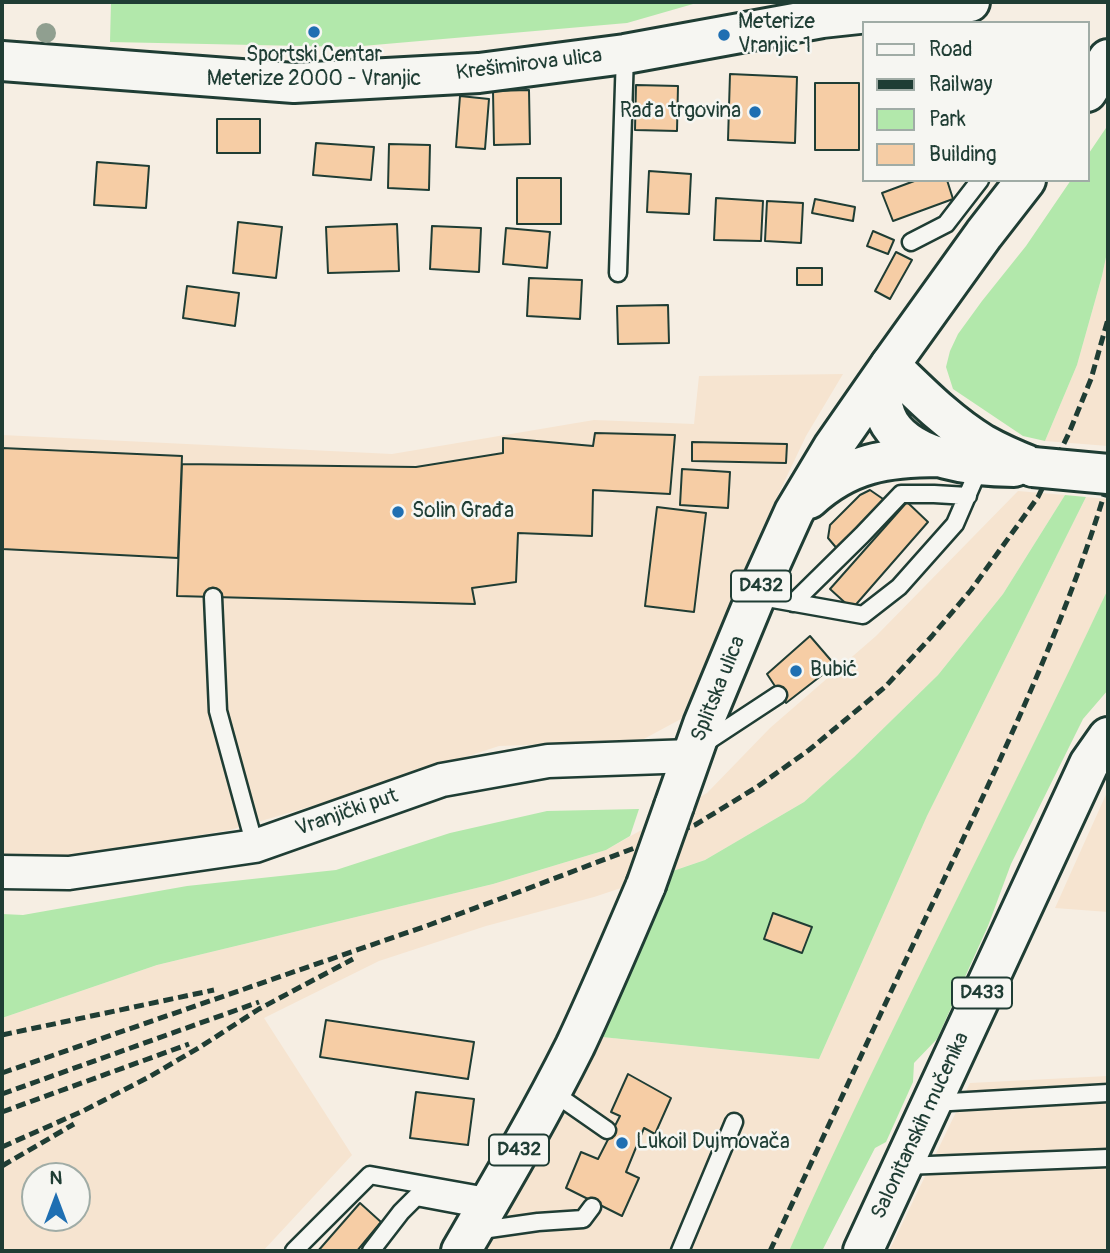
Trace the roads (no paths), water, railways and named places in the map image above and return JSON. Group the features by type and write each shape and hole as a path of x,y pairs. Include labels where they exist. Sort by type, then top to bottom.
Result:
{"main road":[{"name":"Krešimirova ulica","path":"2,61 294,83 479,74 625,54 822,18 957,2"},
{"path":"1089,89 1108,59"},
{"name":"Splitska ulica","path":"551,1091 606,981 646,886 693,753 756,596 794,512 833,447 984,234 1024,182"},
{"path":"884,374 882,407 889,423 916,448 939,457"},
{"path":"884,374 980,442 1033,467"},
{"path":"794,512 825,484 854,469 900,458 939,457 998,467 1033,467 1108,474"},
{"name":"Salonitanskih mučenika","path":"863,1251 1089,764 1108,737"},
{"name":"D432","path":"478,1222 551,1091"}],"street":[{"name":"Vranjički put","path":"2,872 69,873 255,846 442,780 548,761 693,753"}],"lane":[{"path":"618,273 625,54"},
{"path":"911,242 946,224 978,182"},
{"path":"756,596 863,615 899,587 955,524 974,480"},
{"path":"793,603 901,494 968,496"},
{"path":"213,597 218,711 255,846"},
{"path":"693,753 778,695"},
{"path":"551,1091 607,1130"},
{"path":"930,1103 1108,1093"},
{"path":"680,1251 734,1122"},
{"path":"902,1167 1108,1158"},
{"path":"295,1251 370,1175 478,1222"},
{"path":"371,1251 416,1197 478,1222 583,1219 592,1207"}],"railway":[{"path":"2,1073 516,893 695,825 757,787 809,750 885,687 971,590 1038,497 1091,379 1108,319"},
{"path":"770,1251 1014,729 1055,632 1108,482"},
{"path":"2,1147 83,1111 149,1077 259,1009 353,959"},
{"path":"2,1035 214,990"},
{"path":"2,1094 259,1002"},
{"path":"2,1112 189,1044"},
{"path":"2,1166 74,1124"}],"place":[{"name":"Sportski Centar Meterize 2000 - Vranjic","path":"314,32"},
{"name":"Meterize Vranjic 1","path":"724,35"},
{"name":"Rađa trgovina","path":"755,112"},
{"name":"Solin Građa","path":"398,512"},
{"name":"Bubić","path":"796,671"},
{"name":"Lukoil Dujmovača","path":"622,1143"}]}
